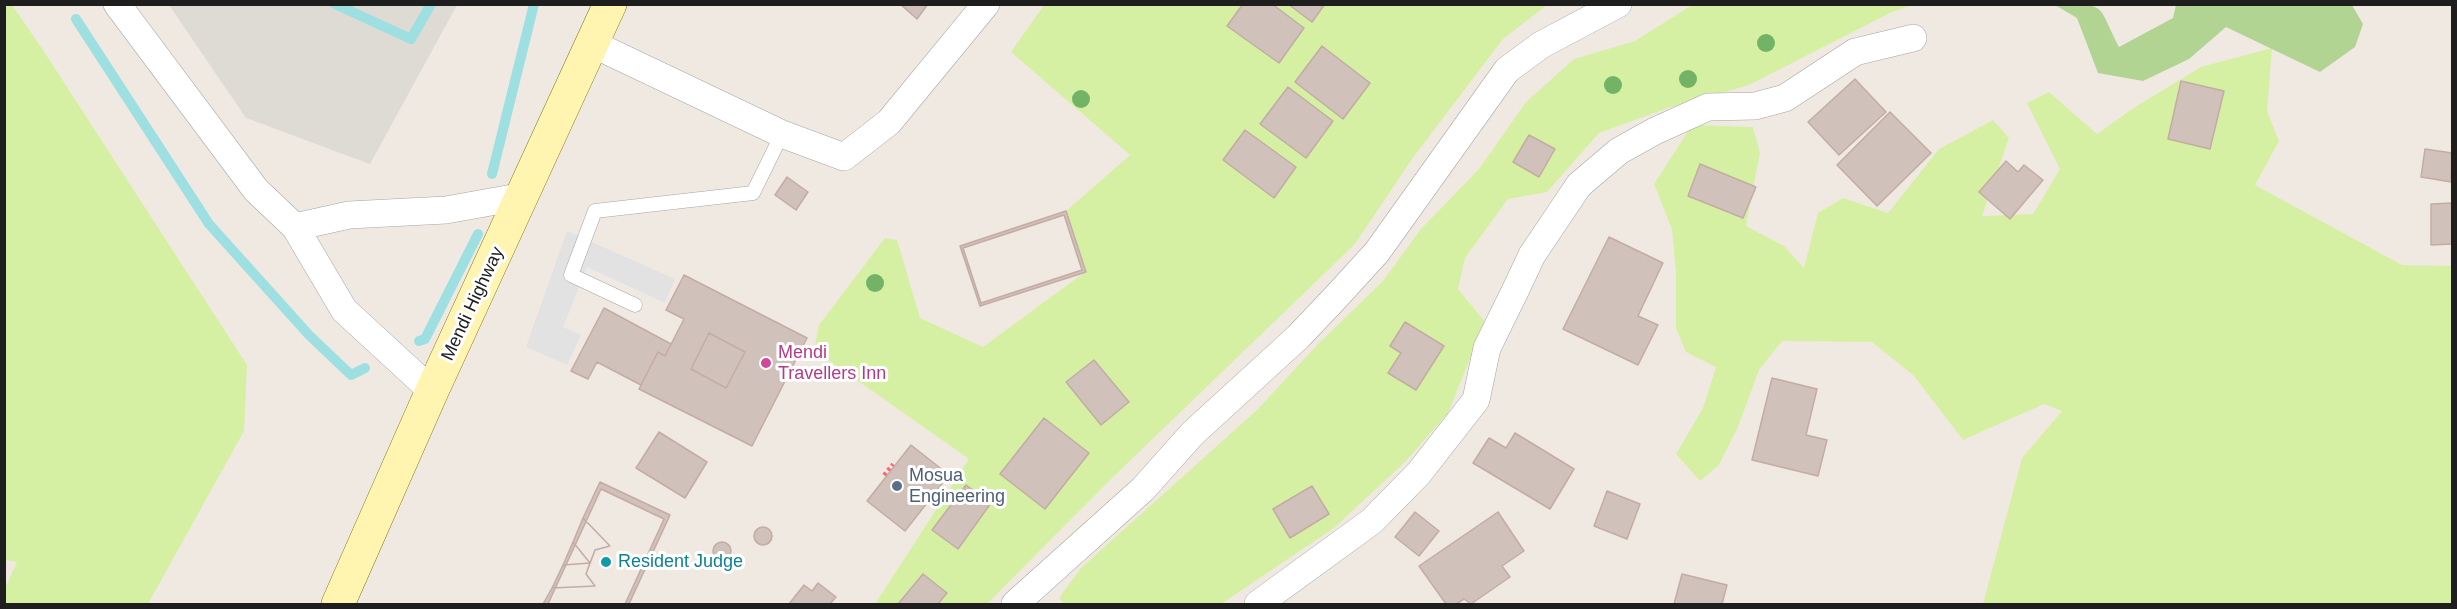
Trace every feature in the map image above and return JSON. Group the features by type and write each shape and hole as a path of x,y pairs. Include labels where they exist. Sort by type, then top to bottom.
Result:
{"main road":[{"name":"Mendi Highway","path":"338,604 432,391 524,196 610,4"}],"street":[{"path":"117,4 256,190 295,227 344,310 432,391"},
{"path":"593,44 782,134 844,157 889,122 986,4"},
{"path":"1015,604 1143,489 1193,433 1298,337 1336,297 1377,252 1507,70 1541,45 1618,4"},
{"path":"1258,604 1372,521 1412,481 1476,400 1487,348 1532,255 1579,185 1619,151 1665,126 1708,107 1755,106 1785,98 1855,52 1913,38"},
{"path":"295,227 349,215 446,210 524,196"}],"lane":[{"path":"635,305 571,275 595,211 753,193 782,134"}],"path":[{"path":"884,476 893,464"}],"shaded area":[{"path":"169,5 457,5 370,164 246,118"},
{"path":"567,231 675,279 665,303 587,267 563,327 581,335 567,365 526,347"}],"green space":[{"path":"4,5 12,5 43,50 247,365 244,431 148,604 5,604 5,588 17,562 4,560"},
{"path":"1044,5 1547,5 1503,39 1412,159 1355,244 1108,482 987,604 875,604 969,459 814,350 819,325 885,238 897,240 920,318 983,347 1085,272 1066,211 1130,155 1011,52"},
{"path":"1692,5 1913,5 1892,12 1749,85 1668,108 1599,133 1547,192 1508,199 1465,258 1458,289 1485,322 1448,413 1405,462 1334,528 1221,604 1064,604 1059,598 1081,568 1258,409 1318,344 1383,281 1420,230 1479,169 1526,102 1574,59 1635,41"},
{"path":"2055,5 2084,5 2098,9 2103,14 2119,47 2173,18 2176,5 2352,5 2363,24 2355,47 2320,72 2226,27 2189,59 2143,81 2098,73 2077,18"},
{"path":"2272,48 2267,111 2279,141 2255,185 2402,265 2452,266 2452,604 1983,604 2022,458 2062,411 2044,404 1963,440 1914,376 1872,342 1782,341 1759,370 1738,427 1719,465 1700,481 1676,454 1703,408 1716,367 1686,352 1676,328 1676,273 1672,229 1654,184 1692,125 1753,127 1760,153 1746,226 1784,246 1804,268 1818,213 1843,198 1888,213 1939,149 1993,120 2009,138 1982,216 2033,214 2060,169 2027,103 2049,92 2097,134 2132,109 2201,67"}],"building":[{"path":"900,4 928,4 917,19"},
{"path":"1243,4 1272,4 1304,28 1279,63 1227,26"},
{"path":"1288,4 1325,4 1312,22"},
{"path":"1322,46 1370,83 1343,119 1295,82"},
{"path":"1855,79 1886,112 1839,155 1808,122"},
{"path":"2181,81 2224,91 2210,149 2168,139"},
{"path":"1288,87 1333,121 1306,158 1260,124"},
{"path":"1890,112 1931,153 1877,206 1837,165"},
{"path":"1245,130 1296,167 1274,198 1223,160"},
{"path":"1529,135 1555,149 1539,177 1513,162"},
{"path":"2425,149 2452,153 2451,182 2421,177"},
{"path":"2006,161 2018,172 2024,165 2043,180 2010,219 1979,192"},
{"path":"1700,164 1756,187 1743,218 1688,196"},
{"path":"787,177 808,192 796,210 775,195"},
{"path":"2452,203 2452,244 2431,245 2431,204"},
{"path":"1066,211 1086,272 980,306 960,246"},
{"path":"1064,215 1082,270 981,303 963,248"},
{"path":"1609,237 1663,263 1638,316 1658,325 1638,365 1563,329"},
{"name":"Mendi Travellers Inn","path":"684,275 807,338 752,446 639,389 658,352 665,356 684,319 666,310","holes":["709,333 745,352 726,388 691,369"]},
{"path":"604,308 671,344 665,356 658,352 641,385 597,362 588,379 571,371"},
{"path":"1405,322 1444,346 1416,390 1388,373 1401,353 1390,346"},
{"path":"709,333 745,352 726,388 691,369"},
{"path":"1094,360 1129,402 1101,425 1066,382"},
{"path":"1772,378 1817,389 1806,435 1827,440 1818,476 1752,460"},
{"path":"1044,418 1089,453 1045,509 1000,474"},
{"path":"659,432 707,462 685,498 636,468"},
{"path":"1515,433 1574,469 1550,509 1473,463 1489,438 1506,448"},
{"path":"911,445 949,475 905,531 867,501"},
{"name":"Resident Judge","path":"600,482 670,515 629,604 543,604 552,588 595,586 586,574 595,550 610,546 583,518"},
{"path":"966,485 991,503 958,549 932,530"},
{"path":"1312,486 1329,514 1290,538 1273,509"},
{"name":"Resident Judge","path":"601,489 664,519 625,604 548,604"},
{"path":"1607,491 1640,504 1627,539 1594,526"},
{"path":"1415,512 1439,531 1419,556 1395,537"},
{"path":"1498,512 1524,551 1502,566 1510,577 1471,604 1464,599 1456,604 1446,604 1419,566"},
{"path":"583,518 610,546 595,550 590,563 573,542"},
{"path":"763,527 769,530 772,536 769,542 763,545 757,542 754,536 757,530"},
{"path":"573,542 590,563 563,565"},
{"path":"722,542 728,545 731,551 728,557 722,560 716,557 713,551 716,545"},
{"path":"590,563 586,574 595,586 552,588 563,565"},
{"path":"923,574 947,593 938,604 898,604"},
{"path":"1682,574 1727,585 1722,604 1674,604"},
{"path":"818,583 836,597 830,604 789,604 804,585 812,591"}],"waterway":[{"path":"335,4 411,39 431,4"},
{"path":"492,174 534,4"},
{"path":"76,19 209,224 309,335 351,375 365,368"},
{"path":"419,341 425,339 478,234"}],"place":[{"name":"Mendi Travellers Inn","path":"766,363"},
{"name":"Mosua Engineering","path":"897,486"},
{"name":"Resident Judge","path":"606,562"}]}
